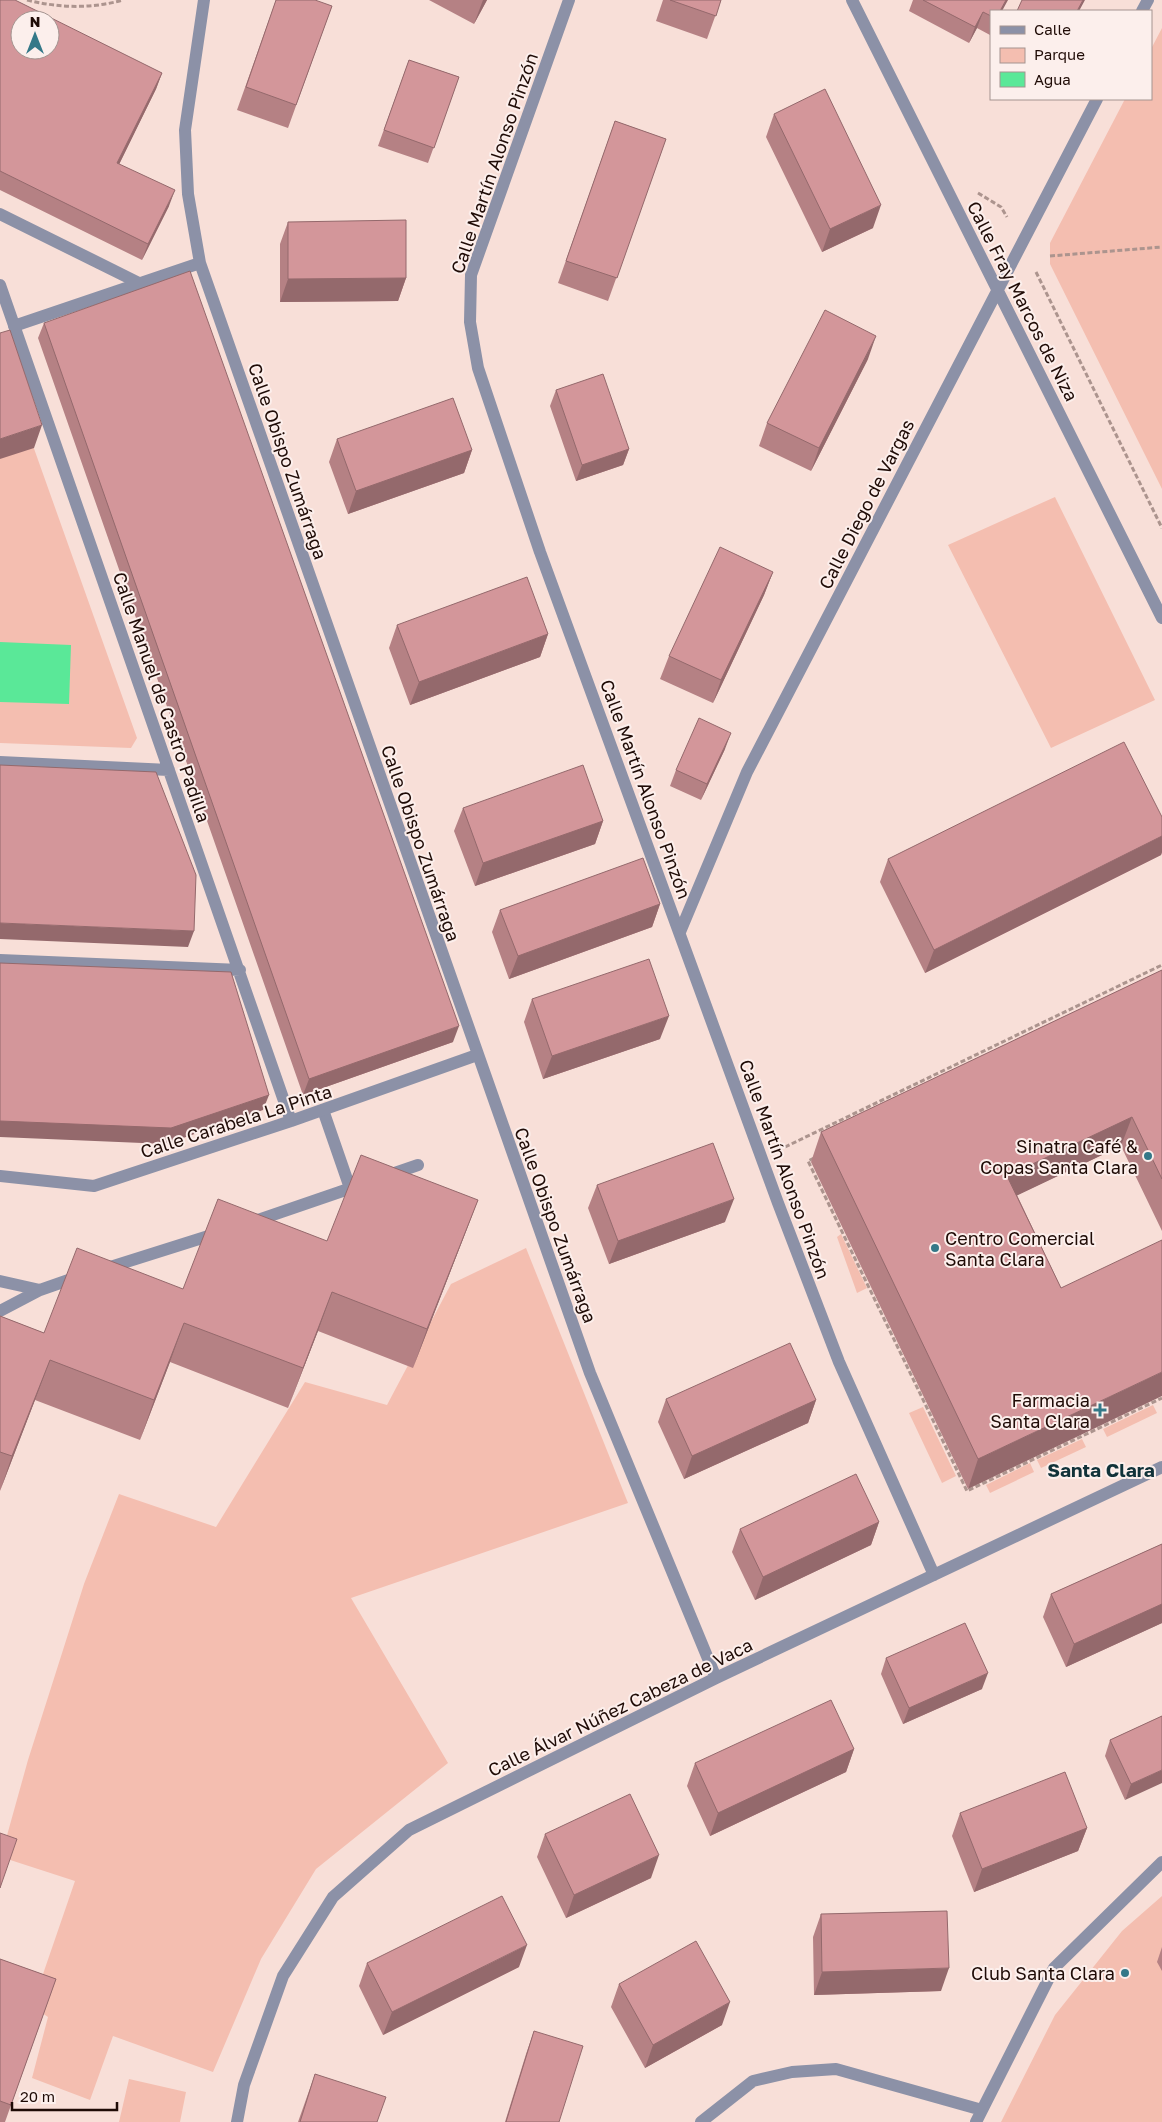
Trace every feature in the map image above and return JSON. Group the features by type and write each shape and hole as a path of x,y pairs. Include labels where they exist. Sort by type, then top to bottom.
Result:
{"street":[{"name":"Calle Obispo Zumárraga","path":"204,0 185,130 188,194 200,262 477,1056 590,1373 716,1678"},
{"name":"Calle Martín Alonso Pinzón","path":"569,0 471,275 470,322 478,368 540,552 761,1158 839,1362 934,1575"},
{"name":"Calle Fray Marcos de Niza","path":"852,0 1162,618"},
{"name":"Calle Diego de Vargas","path":"680,932 748,772 1096,100"},
{"path":"0,214 140,284"},
{"path":"14,326 200,262"},
{"name":"Calle Manuel de Castro Padilla","path":"0,285 291,1121"},
{"path":"0,762 169,770"},
{"path":"0,960 240,970"},
{"name":"Calle Carabela La Pinta","path":"0,1176 94,1186 291,1121 477,1056"},
{"path":"323,1110 350,1188"},
{"path":"0,1311 40,1290 418,1165"},
{"path":"0,1281 40,1290"},
{"name":"Calle Álvar Núñez Cabeza de Vaca","path":"237,2122 244,2085 283,1976 334,1898 409,1830 716,1678 1162,1467"},
{"path":"976,2122 1054,1968 1162,1862"},
{"path":"700,2122 753,2081 792,2072 836,2069 982,2110"}],"path":[{"path":"27,0 52,6 104,5 123,0"},
{"path":"1050,256 1162,247"},
{"path":"1034,268 1162,528"},
{"path":"761,1158 1162,964"},
{"path":"1071,1008 1075,1016"},
{"path":"920,1082 923,1089"},
{"path":"817,1157 808,1161 967,1491 1162,1398"}],"green space":[{"path":"1162,28 1162,489 1050,264 1050,243 1124,100 1152,100 1152,47"},
{"path":"0,353 137,738 131,748 0,743"},
{"path":"1055,497 1155,700 1051,748 948,545"},
{"path":"841,1234 867,1288 857,1293 837,1237"},
{"path":"526,1248 628,1503 351,1598 448,1763 316,1869 261,1959 213,2072 113,2036 90,2100 32,2078 48,2017 32,2006 75,1881 1,1857 28,1760 84,1584 119,1494 216,1527 305,1382 387,1405 451,1284"},
{"path":"1153,1405 1157,1413 1107,1437 1103,1429"},
{"path":"923,1407 956,1476 942,1483 909,1413"},
{"path":"1082,1439 1086,1447 1041,1468 1037,1460"},
{"path":"1030,1463 1034,1472 990,1493 986,1485"},
{"name":"Club Santa Clara","path":"1162,1896 1162,2122 1001,2122 1055,2015 1122,1931"},
{"path":"129,2079 186,2092 180,2122 119,2122"}],"water":[{"path":"0,642 71,645 69,704 0,702"}],"building":[{"path":"0,0 15,0 35,10 10,10 10,60 60,60 60,22 162,73 117,163 175,190 148,244 0,171"},
{"path":"276,0 315,0 332,6 296,105 246,87"},
{"path":"670,0 721,0 716,16"},
{"path":"923,0 1006,0 1001,10 990,10 990,16 983,12 975,27"},
{"path":"1022,0 1083,0 1078,10 1017,10"},
{"path":"409,60 459,77 434,148 384,130"},
{"path":"825,89 881,205 830,229 774,114"},
{"path":"615,121 666,139 617,278 566,261"},
{"path":"406,220 406,278 288,279 288,222"},
{"path":"190,271 459,1026 309,1079 44,323"},
{"path":"825,310 876,336 819,448 767,423"},
{"path":"10,330 42,425 0,439 0,333"},
{"path":"603,374 629,449 582,465 556,390"},
{"path":"453,398 472,450 356,491 337,439"},
{"path":"720,547 773,572 721,680 669,656"},
{"path":"527,577 548,634 419,682 397,625"},
{"path":"699,718 731,733 707,784 676,770"},
{"path":"1124,742 1162,817 1162,836 934,950 888,859"},
{"path":"0,765 156,772 196,875 194,931 0,923"},
{"path":"583,765 603,821 483,863 463,808"},
{"path":"643,858 660,904 518,956 500,910"},
{"path":"649,959 669,1016 552,1056 532,999"},
{"path":"0,963 231,972 269,1095 171,1128 0,1121"},
{"name":"Centro Comercial Santa Clara","path":"1162,970 1162,1179 1132,1117 1007,1176 1061,1288 1162,1240 1162,1372 978,1459 821,1132"},
{"path":"713,1143 734,1199 618,1241 597,1185"},
{"path":"361,1155 478,1200 427,1329 332,1292 303,1368 184,1323 154,1400 50,1360 12,1456 0,1452 0,1316 44,1333 77,1248 183,1289 218,1199 327,1241"},
{"path":"790,1343 816,1400 692,1456 666,1399"},
{"path":"856,1474 879,1522 763,1577 740,1529"},
{"path":"1162,1544 1162,1604 1074,1644 1051,1594"},
{"path":"965,1623 988,1673 909,1708 886,1658"},
{"path":"831,1700 854,1749 718,1813 695,1763"},
{"path":"1162,1716 1162,1770 1131,1784 1110,1740"},
{"path":"1065,1772 1087,1828 982,1869 960,1813"},
{"path":"630,1794 659,1855 574,1895 545,1834"},
{"path":"0,1833 17,1839 0,1888"},
{"path":"502,1896 527,1945 392,2012 367,1963"},
{"path":"947,1911 949,1968 822,1972 821,1914"},
{"path":"696,1941 730,2002 653,2045 619,1984"},
{"path":"0,1959 56,1979 11,2105 0,2101"},
{"path":"534,2031 583,2046 559,2122 506,2122"},
{"path":"315,2074 386,2097 377,2122 300,2122"}],"place":[{"name":"Sinatra Café & Copas Santa Clara","path":"1148,1156"},
{"name":"Centro Comercial Santa Clara","path":"935,1248"},
{"name":"Farmacia Santa Clara","path":"1100,1410"},
{"name":"Club Santa Clara","path":"1125,1973"}],"district":[{"name":"Santa Clara","path":"1101,1469"}]}
